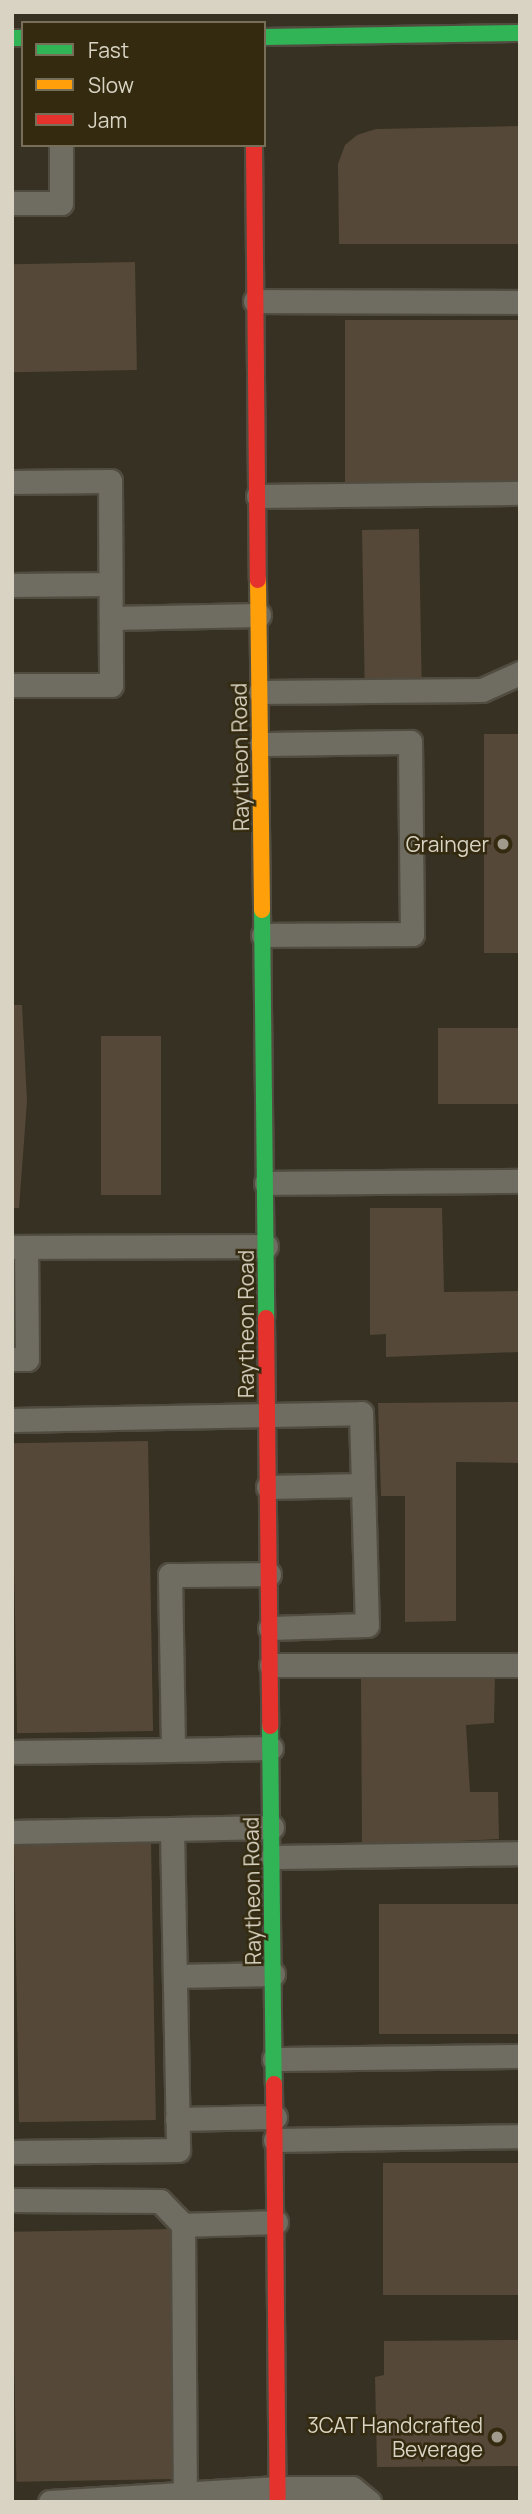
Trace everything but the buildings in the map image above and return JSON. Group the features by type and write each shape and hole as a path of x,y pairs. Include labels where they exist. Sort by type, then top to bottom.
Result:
{"street":[{"path":"274,37 520,33"},
{"name":"Raytheon Road","path":"254,147 278,2495"}],"lane":[{"path":"274,37 285,12"},
{"path":"12,203 61,203 61,147"},
{"path":"255,302 520,302"},
{"path":"12,482 110,481 111,618 111,685 12,685"},
{"path":"258,496 520,493"},
{"path":"12,585 110,584"},
{"path":"111,618 259,615"},
{"path":"260,692 482,690 520,673"},
{"path":"261,744 410,742 412,934 263,935"},
{"path":"266,1183 520,1181"},
{"path":"12,1359 27,1359 19,1247 266,1246"},
{"path":"12,1420 361,1413 367,1625 270,1628"},
{"path":"268,1487 363,1485"},
{"path":"173,1750 170,1575 269,1573"},
{"path":"271,1665 520,1665"},
{"path":"12,1752 271,1748"},
{"path":"12,1832 272,1827"},
{"path":"12,2152 178,2150 172,1829"},
{"path":"272,1857 520,1853"},
{"path":"174,1976 273,1974"},
{"path":"274,2059 520,2056"},
{"path":"177,2119 275,2129 520,2136"},
{"path":"12,2200 160,2202 183,2225 185,2493"},
{"path":"183,2225 276,2222"},
{"path":"50,2502 185,2493 278,2495 352,2488 369,2502"}],"traffic: fast":[{"path":"266,37 520,33"},
{"path":"12,38 21,38"},
{"path":"262,910 266,1318"},
{"path":"270,1726 274,2084"}],"traffic: slow":[{"path":"258,580 262,910"}],"traffic: jam":[{"path":"254,147 258,580"},
{"path":"266,1318 270,1726"},
{"path":"274,2084 278,2502"}],"place":[{"name":"Grainger","path":"503,844"},
{"name":"3CAT Handcrafted Beverage","path":"497,2437"}]}
